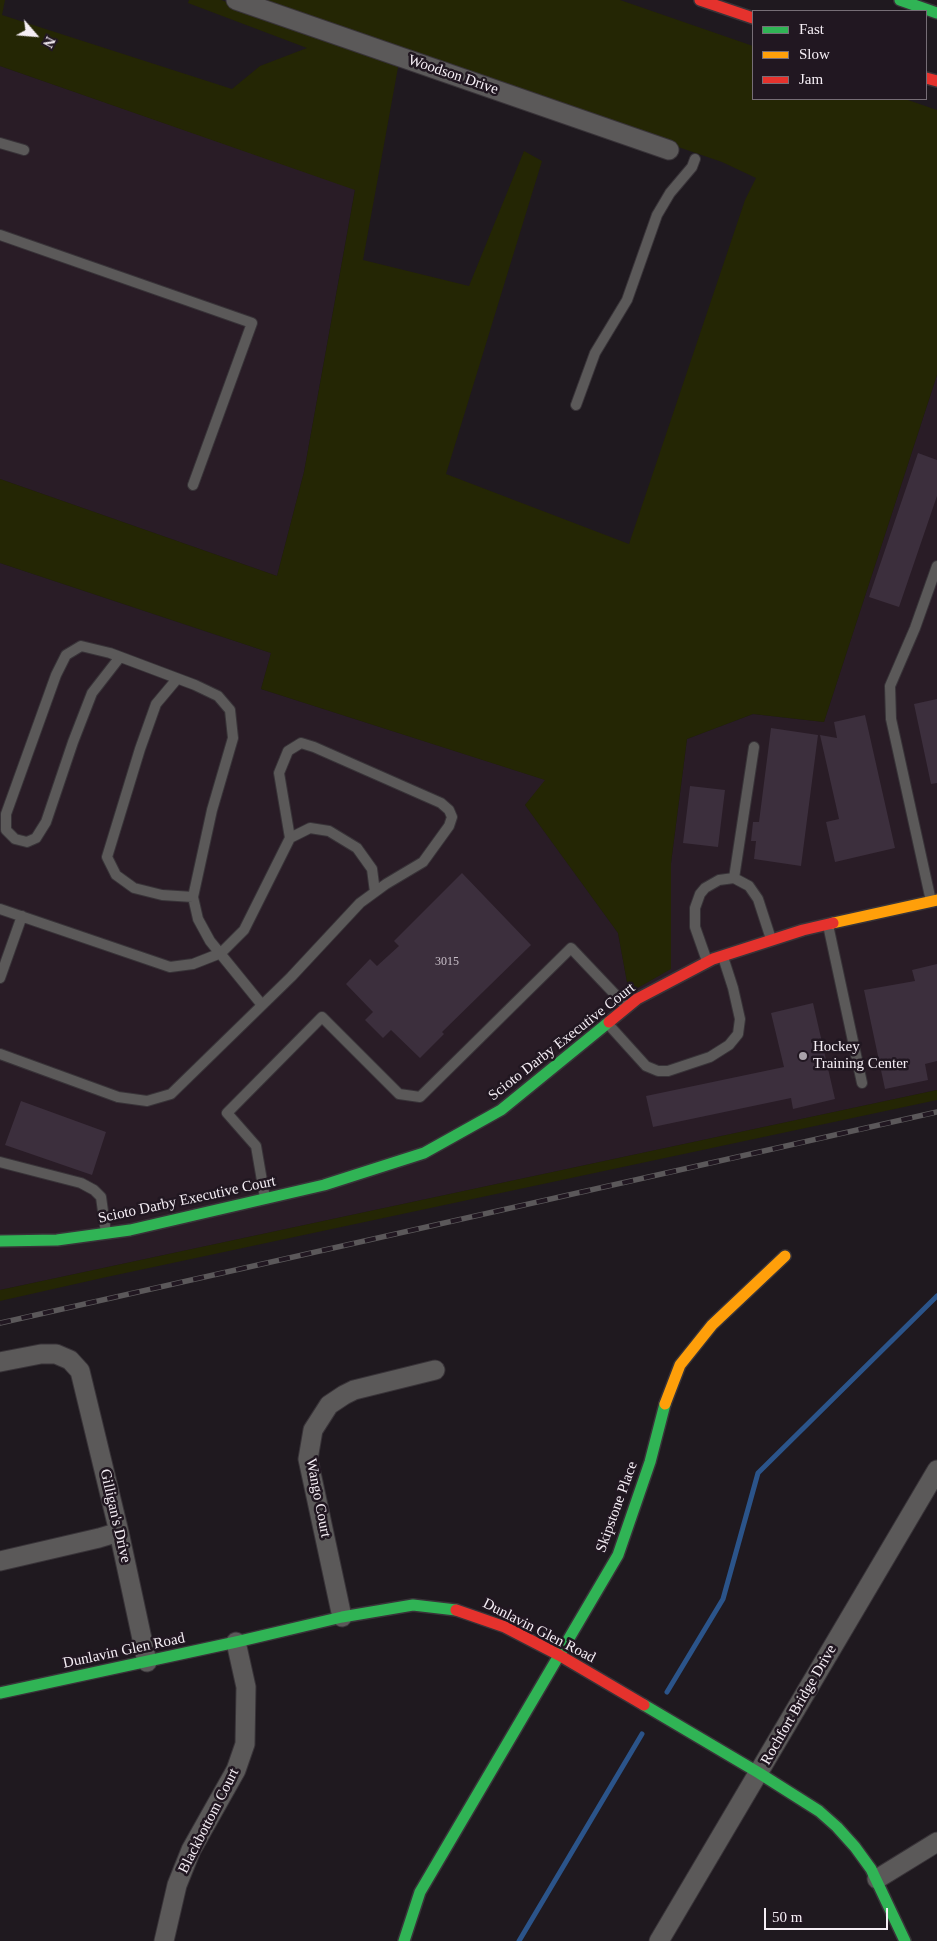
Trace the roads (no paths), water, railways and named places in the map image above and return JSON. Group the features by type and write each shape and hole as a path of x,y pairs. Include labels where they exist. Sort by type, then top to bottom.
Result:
{"main road":[{"path":"700,0 752,18"},
{"path":"900,0 937,13"},
{"name":"Scioto Darby Executive Court","path":"0,1241 57,1240 130,1230 324,1185 424,1153 501,1110 637,999 708,962 803,930 934,901"},
{"name":"Skipstone Place","path":"404,1941 420,1892 618,1555 650,1462 661,1413 680,1365 712,1325 785,1256"},
{"name":"Dunlavin Glen Road","path":"0,1693 147,1662 342,1617 413,1605 443,1606 466,1612 505,1628 559,1655 759,1773 819,1811 855,1847 877,1879 904,1941"}],"street":[{"name":"Woodson Drive","path":"236,0 669,150"},
{"name":"Gilligan's Drive","path":"0,1362 41,1354 56,1354 70,1360 80,1371 119,1532 147,1662"},
{"name":"Wango Court","path":"342,1617 308,1459 312,1430 329,1405 354,1390 435,1370"},
{"name":"Rochfort Bridge Drive","path":"660,1941 937,1470"},
{"path":"0,1561 119,1532"},
{"name":"Blackbottom Court","path":"164,1941 177,1885 191,1850 236,1770 245,1744 246,1687 236,1642"},
{"path":"877,1879 937,1842"}],"lane":[{"path":"0,143 24,150"},
{"path":"576,405 594,353 629,294 657,215 670,192 692,167 695,159"},
{"path":"0,235 252,323 193,485"},
{"path":"934,901 891,719 890,686 915,628 937,566"},
{"path":"120,657 92,693 46,822 36,838 27,842 15,839 6,830 6,814 56,675 66,655 81,646 120,657 177,678 218,696 230,710 233,738 212,810 193,896 198,919 210,942 262,1005"},
{"path":"177,678 156,704 140,749 107,857 116,875 134,888 162,895 193,896"},
{"path":"0,908 170,967 193,964 221,953 244,930 290,838 279,773 288,751 301,743 441,803 449,810 452,817 449,826 423,862 360,903 291,977 171,1094 147,1101 118,1097 0,1054"},
{"path":"734,878 754,747"},
{"path":"290,838 310,828 329,832 357,848 372,869 375,892"},
{"path":"708,962 695,927 696,908 700,894 705,888 720,880 734,878 749,886 758,899 772,940"},
{"path":"0,978 22,916"},
{"path":"828,924 862,1083"},
{"path":"265,1199 256,1146 227,1113 322,1017 399,1094 420,1097 571,948 627,1008"},
{"path":"608,1023 646,1066 658,1071 668,1072 710,1057 729,1045 738,1034 740,1019 733,988 722,956"},
{"path":"0,1162 81,1183 94,1190 100,1197 106,1234"}],"waterway":[{"path":"667,1692 723,1599 758,1473 937,1296"},
{"path":"519,1941 642,1734"}],"railway":[{"path":"0,1323 937,1112"}],"place":[{"name":"Hockey Training Center","path":"803,1056"}]}
